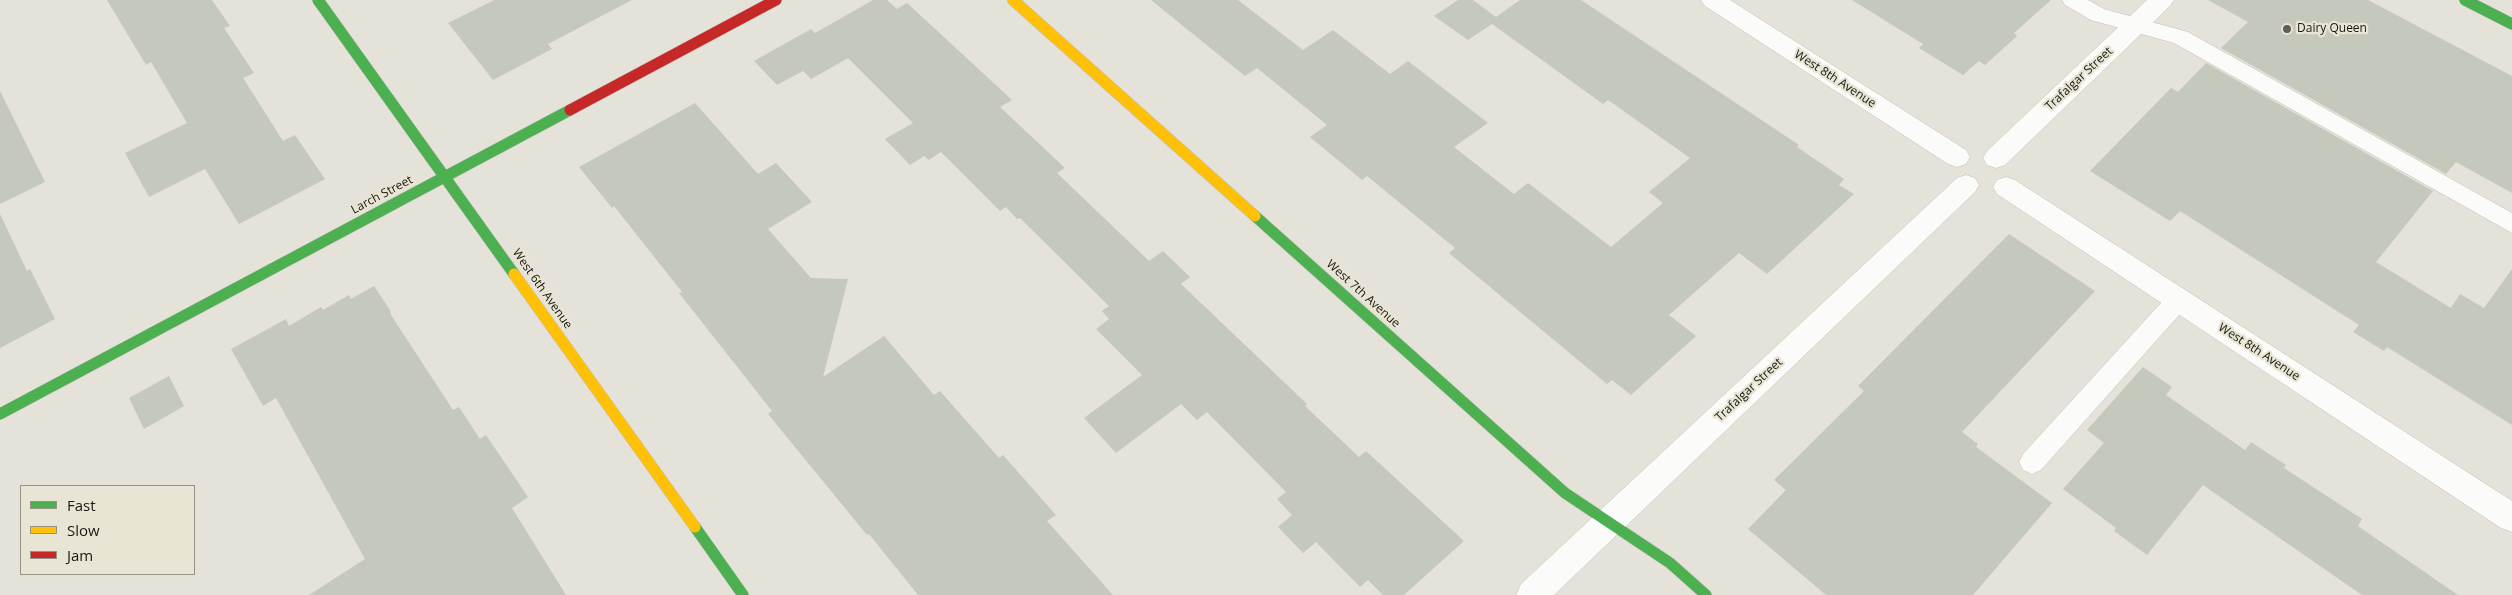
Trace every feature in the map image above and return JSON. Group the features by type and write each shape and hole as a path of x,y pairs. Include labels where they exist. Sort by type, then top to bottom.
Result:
{"street":[{"name":"West 6th Avenue","path":"318,0 743,595"},
{"name":"Larch Street","path":"0,414 776,0"},
{"name":"West 7th Avenue","path":"1013,0 1565,493 1670,563 1706,595"},
{"name":"West 8th Avenue","path":"1713,0 1957,157"},
{"name":"Trafalgar Street","path":"1996,158 2162,0"},
{"path":"2465,0 2512,24"},
{"path":"1970,151 1996,158 2007,169 2009,182 2006,187 1993,193 1984,193 1966,185 1955,174 1953,168 1957,157 1970,151"},
{"name":"Trafalgar Street","path":"1532,595 1966,185"},
{"name":"West 8th Avenue","path":"2006,187 2512,518"}],"lane":[{"path":"2072,0 2098,15 2182,37 2512,224"},
{"path":"2032,462 2179,299"}],"building":[{"path":"107,0 212,0 230,26 224,28 254,73 243,78 283,141 295,135 325,179 239,224 205,169 149,197 125,153 187,123 151,62 146,65"},
{"path":"494,0 632,0 548,44 552,49 493,80 448,23"},
{"path":"873,0 887,0 897,9 907,3 1012,100 1000,107 1065,168 1057,173 1149,261 1163,251 1190,277 1181,284 1307,404 1305,406 1359,457 1366,451 1464,541 1404,595 1383,595 1368,580 1360,587 1316,542 1303,553 1278,527 1292,515 1277,499 1286,492 1207,412 1197,420 1181,404 1116,453 1084,418 1142,375 1096,329 1109,319 1102,311 1109,306 1020,218 1017,219 1006,207 1000,211 941,152 929,160 924,156 910,165 885,139 913,123 848,58 811,79 803,71 777,85 754,61 811,29 815,33"},
{"path":"1151,0 1238,0 1303,50 1333,30 1390,74 1408,61 1488,123 1454,147 1514,194 1528,183 1611,247 1663,203 1649,192 1690,158 1608,100 1603,104 1492,24 1468,40 1434,16 1458,0 1473,0 1496,17 1520,0 1581,0 1799,145 1797,147 1844,179 1839,185 1854,194 1767,274 1739,253 1669,315 1696,336 1631,395 1612,380 1607,384 1449,253 1455,248 1367,176 1362,180 1310,137 1327,125 1257,68 1245,76"},
{"path":"1852,0 2051,0 2014,33 2017,36 1985,65 1979,61 1963,75 1919,48 1923,44"},
{"path":"2208,0 2368,0 2512,76 2512,193 2456,162 2446,174 2221,48 2248,22"},
{"path":"2206,63 2433,191 2376,262 2451,308 2460,294 2484,308 2512,269 2512,425 2387,347 2384,351 2353,332 2359,325 2180,211 2170,221 2090,171 2171,88 2178,92"},
{"path":"0,91 45,182 0,204"},
{"path":"695,103 758,174 776,163 812,202 768,229 811,278 848,279 823,377 884,336 934,395 940,391 999,458 1003,455 1056,515 1047,521 1113,595 918,595 869,534 867,535 768,414 772,411 679,293 682,292 614,206 612,208 579,167"},
{"path":"0,214 27,271 30,269 55,319 0,348"},
{"path":"2009,234 2095,291 1962,432 1978,444 1976,447 2052,503 1973,595 1826,595 1748,529 1786,490 1774,480 1864,391 1858,386"},
{"path":"374,286 453,410 459,407 480,439 486,435 528,497 512,508 566,595 309,595 365,559 276,398 263,406 231,349 286,319 289,326 321,307 323,310 349,295 351,299"},
{"path":"2143,367 2172,387 2166,395 2245,450 2251,442 2286,465 2284,468 2362,519 2358,526 2458,595 2362,595 2203,485 2147,555 2114,531 2116,528 2063,489 2104,443 2087,430"},
{"path":"169,376 184,406 144,429 129,398"}],"traffic: fast":[{"path":"318,0 514,274"},
{"path":"2465,0 2512,24"},
{"path":"0,414 570,110"},
{"path":"1255,216 1565,493 1670,563 1706,595"},
{"path":"695,527 743,595"}],"traffic: slow":[{"path":"1013,0 1255,216"},
{"path":"514,274 695,527"}],"traffic: jam":[{"path":"570,110 776,0"}],"place":[{"name":"Dairy Queen","path":"2287,29"}]}
